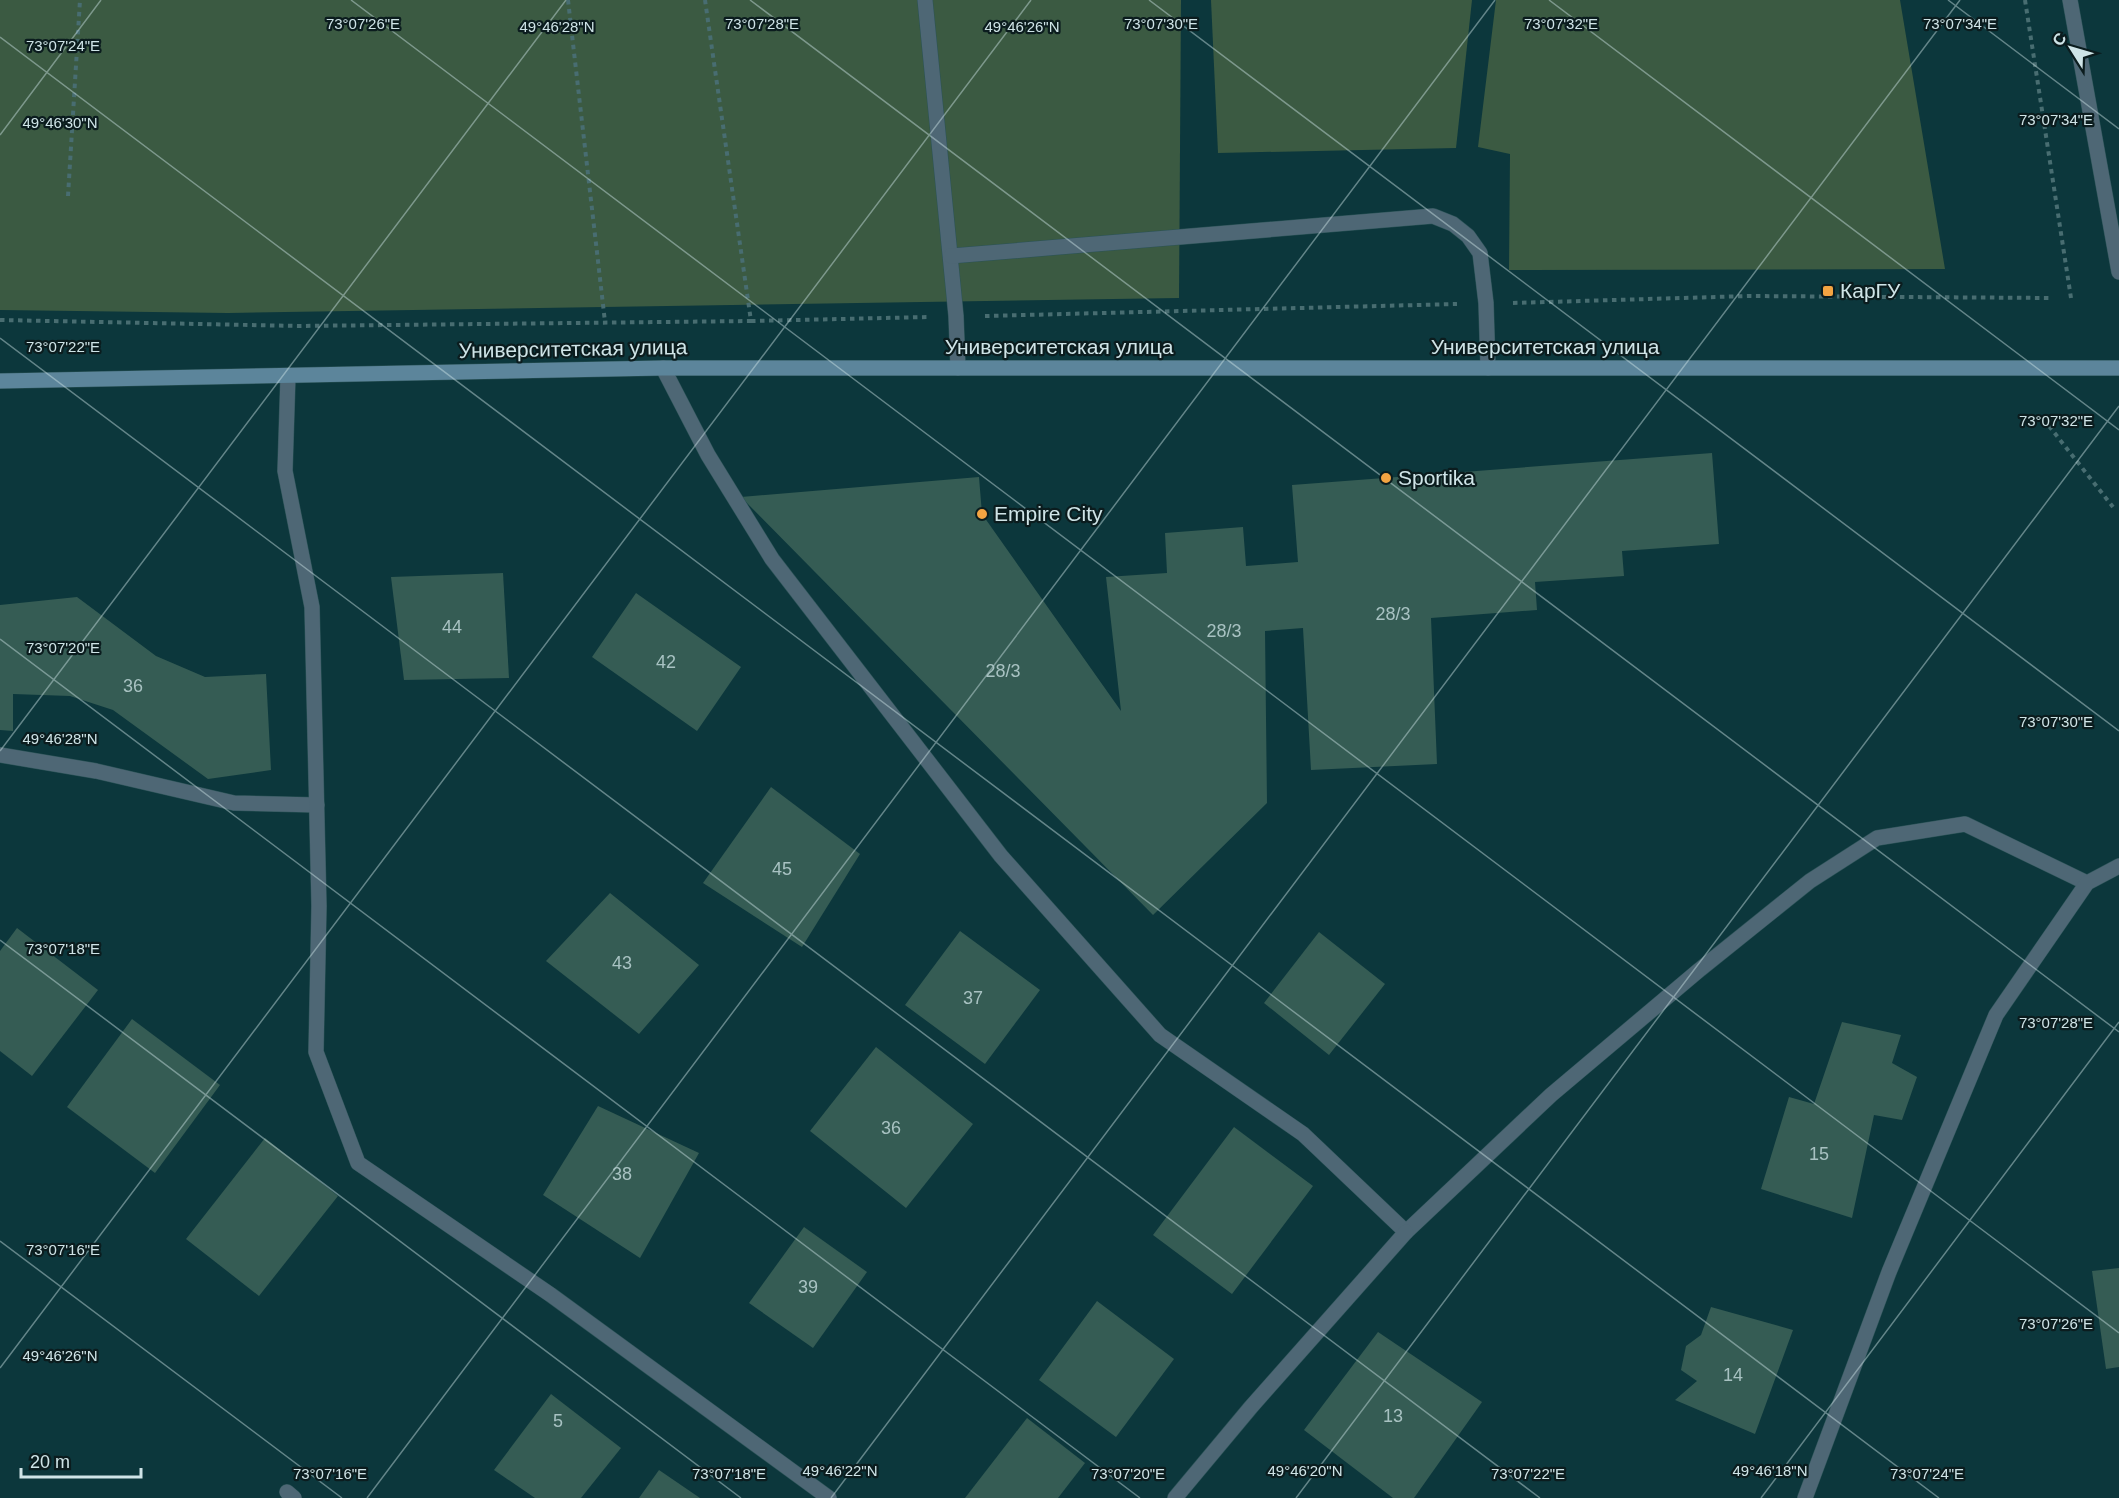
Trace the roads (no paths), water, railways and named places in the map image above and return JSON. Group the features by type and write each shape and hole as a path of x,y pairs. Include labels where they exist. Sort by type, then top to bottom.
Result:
{"main road":[{"name":"Университетская улица","path":"0,381 663,368 2119,368"}],"street":[{"path":"925,0 951,256 958,368"},
{"path":"2070,0 2119,272"},
{"path":"951,256 1433,216 1453,224 1468,236 1480,253 1486,303 1488,368"},
{"path":"663,368 708,455 772,559 1001,856 1160,1035 1303,1134 1406,1232"},
{"path":"288,376 285,471 312,607 320,906 316,1052 358,1163 551,1295 829,1498"},
{"path":"0,755 96,771 234,803 317,805"},
{"path":"1175,1498 1251,1407 1406,1232 1551,1095 1698,971 1810,881 1877,838 1965,824 2087,883"},
{"path":"1805,1498 1889,1272 1996,1015 2087,883 2119,866"}],"place":[{"name":"КарГУ","path":"1828,291"},
{"name":"Sportika","path":"1386,478"},
{"name":"Empire City","path":"982,514"}]}
